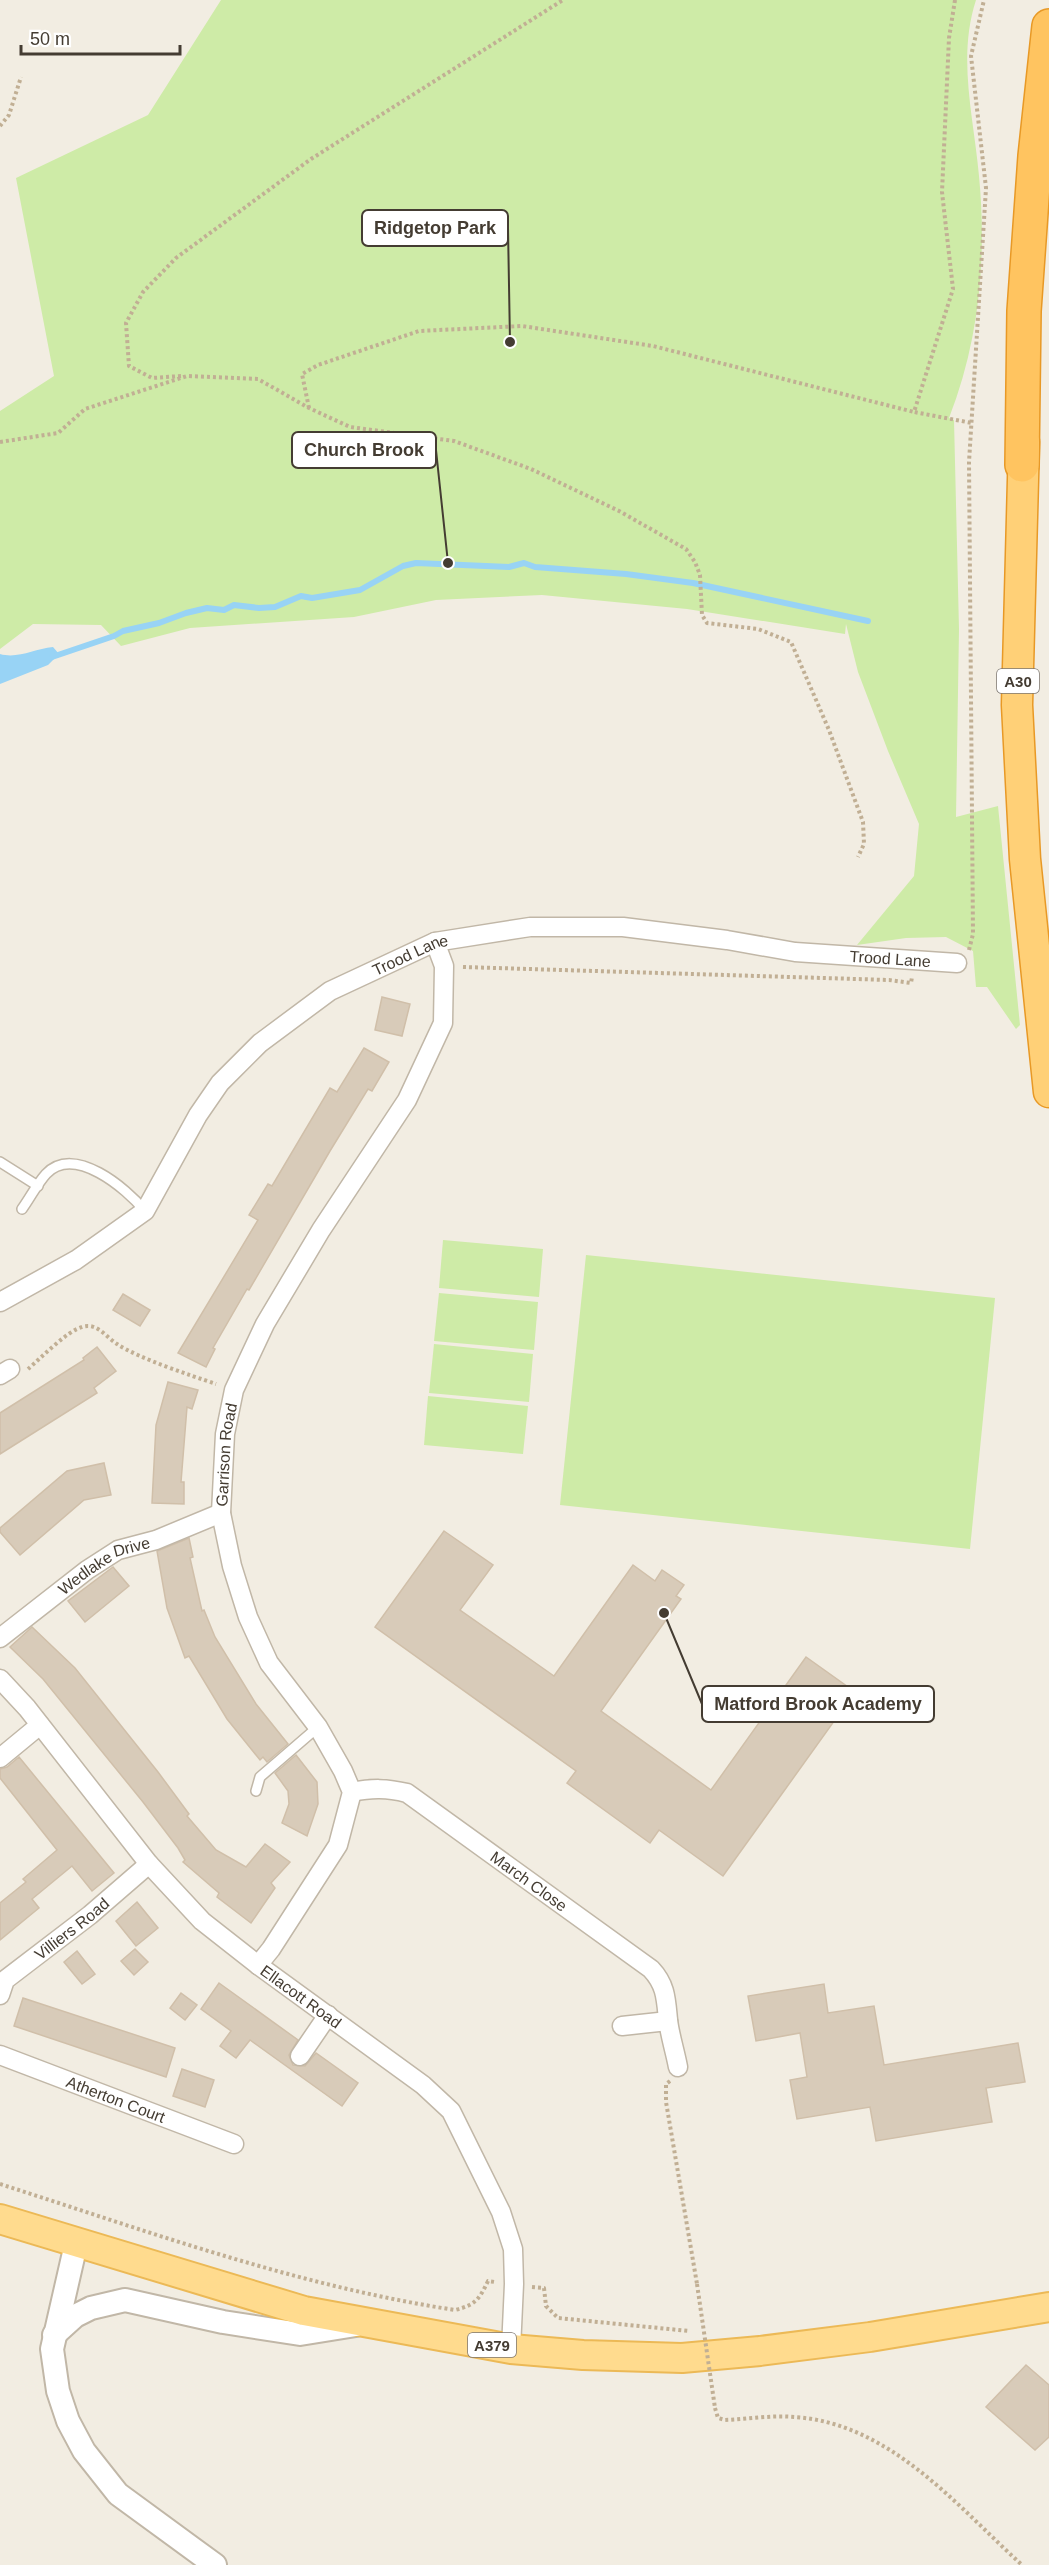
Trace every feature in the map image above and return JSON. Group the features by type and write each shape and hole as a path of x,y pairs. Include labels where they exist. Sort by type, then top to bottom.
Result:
{"highway":[{"path":"1022,465 1024,311 1035,156 1049,26"},
{"name":"A30","path":"1049,155 1037,269 1022,465 1017,705 1025,859 1049,1092"}],"main road":[{"name":"A379","path":"0,2219 76,2244 304,2310 367,2324 511,2349 583,2355 682,2358 870,2337 1049,2307"}],"street":[{"name":"Trood Lane","path":"0,1302 76,1260 145,1211 198,1115 220,1083 260,1043 330,991 435,942 530,927 623,927 727,940 795,952 957,963"},
{"name":"Garrison Road","path":"351,1792 343,1771 318,1727 269,1663 248,1617 231,1566 221,1513 225,1434 234,1390 265,1323 321,1230 407,1100 443,1023 444,966 435,942"},
{"name":"Wedlake Drive","path":"0,1638 87,1570 118,1550 156,1539 221,1513"},
{"name":"Ellacott Road","path":"0,1679 40,1725 149,1864 202,1921 258,1965 423,2085 451,2111 501,2212 513,2249 511,2349"},
{"path":"0,1758 40,1725"},
{"name":"March Close","path":"351,1792 372,1788 407,1793 651,1969 660,1979 668,2000 668,2021 678,2067"},
{"path":"258,1965 271,1949 338,1845 351,1792"},
{"name":"Villiers Road","path":"0,1995 5,1980 90,1916 149,1864"},
{"path":"300,2055 328,2015"},
{"path":"622,2026 668,2021"},
{"name":"Atherton Court","path":"0,2055 234,2144"},
{"path":"76,2244 52,2349 58,2391 68,2421 84,2451 118,2494 214,2565"},
{"path":"54,2335 75,2316 91,2308 125,2300 223,2322 300,2334 367,2324"}],"lane":[{"path":"0,1162 38,1186"},
{"path":"22,1209 47,1173 62,1164 82,1165 113,1180 145,1211"},
{"path":"256,1791 260,1777 318,1727"}],"path":[{"path":"563,0 311,159 176,258 142,292 126,323 129,366 152,378 187,376 258,379 309,408 350,427 453,441 531,469 619,511 686,549 700,575 702,615 707,623 758,629 791,642 830,730 863,822 864,844 858,857"},
{"path":"914,412 953,289 942,192 949,38 955,0"},
{"path":"957,963 968,955 973,934 969,462 986,188 971,56 984,0"},
{"path":"0,126 9,115 21,77"},
{"path":"309,408 302,374 318,365 419,331 522,326 653,345 914,412 972,423"},
{"path":"0,442 58,433 85,409 187,376"},
{"path":"444,966 889,980 911,983 914,960"},
{"path":"5,1372 19,1376 57,1346 70,1332 85,1326 99,1329 117,1344 135,1353 234,1390"},
{"path":"678,2067 678,2074 666,2084 666,2102 718,2418 725,2420 795,2417 841,2426 879,2444 927,2475 1022,2565"}],"green space":[{"path":"221,0 976,0 970,22 967,66 979,176 981,269 974,330 949,418 954,420 959,629 956,817 998,806 1020,1025 1016,1029 987,987 976,987 973,951 946,937 906,938 857,945 914,876 919,824 858,672 846,624 845,634 687,609 542,595 436,600 354,617 190,628 121,646 101,625 33,624 0,649 0,411 54,376 16,178 148,115"},
{"path":"443,1240 543,1249 539,1297 439,1288"},
{"path":"586,1255 995,1298 970,1549 560,1505"},
{"path":"439,1293 538,1302 534,1350 434,1341"},
{"path":"434,1344 533,1354 529,1402 429,1393"},
{"path":"428,1396 528,1406 523,1454 424,1445"}],"water":[{"path":"53,647 59,654 48,665 0,684 0,654 20,655"}],"building":[{"path":"382,997 410,1004 402,1036 375,1030"},
{"path":"364,1048 389,1062 372,1091 368,1089 249,1290 247,1289 213,1348 215,1349 206,1367 178,1353 258,1220 249,1215 268,1184 272,1186 330,1088 337,1092"},
{"path":"123,1294 150,1310 140,1326 113,1310"},
{"path":"97,1347 116,1371 94,1388 97,1393 0,1454 0,1413 84,1360 83,1358"},
{"path":"168,1382 198,1390 192,1409 187,1407 181,1482 184,1482 184,1504 152,1503 156,1425"},
{"path":"104,1463 111,1495 84,1500 20,1555 0,1532 0,1528 67,1471"},
{"path":"444,1531 493,1565 460,1610 554,1676 633,1565 655,1581 662,1570 684,1585 676,1596 681,1599 601,1711 711,1790 806,1657 855,1692 723,1876 659,1830 650,1843 567,1783 576,1771 375,1627"},
{"path":"189,1538 193,1557 190,1558 202,1611 204,1610 215,1637 256,1704 288,1744 267,1762 263,1757 260,1760 227,1719 189,1656 185,1658 167,1608 157,1551"},
{"path":"113,1567 129,1586 85,1622 68,1601"},
{"path":"32,1627 75,1668 158,1772 189,1814 187,1816 216,1850 246,1867 265,1844 290,1862 271,1883 275,1888 251,1923 217,1897 219,1893 183,1862 185,1860 178,1848 143,1802 43,1679 10,1647"},
{"path":"296,1755 317,1782 318,1804 307,1836 282,1823 289,1804 288,1791 275,1773"},
{"path":"19,1757 114,1873 92,1891 72,1866 32,1899 39,1908 0,1940 0,1903 26,1882 23,1879 57,1850 0,1778 0,1769 7,1767"},
{"path":"137,1902 158,1928 136,1946 116,1921"},
{"path":"135,1949 148,1962 134,1975 121,1961"},
{"path":"77,1951 95,1974 82,1984 64,1962"},
{"path":"219,1983 298,2040 289,2055 293,2065 305,2066 316,2053 358,2083 342,2106 250,2040 236,2058 220,2046 231,2031 201,2009"},
{"path":"824,1984 828,2013 874,2006 884,2065 1018,2043 1025,2082 986,2088 992,2122 876,2141 870,2107 797,2119 790,2080 807,2077 800,2033 756,2041 748,1996"},
{"path":"181,1993 197,2005 185,2020 170,2008"},
{"path":"23,1998 175,2048 166,2077 14,2026"},
{"path":"182,2069 214,2080 205,2107 173,2096"},
{"path":"1026,2365 1049,2385 1049,2437 1035,2450 986,2407"}],"waterway":[{"path":"52,657 123,631 207,608 224,610 234,605 275,607 301,596 312,598 360,590 403,566 416,563 509,567 524,563 535,567 626,574 693,583 868,621"}],"place":[{"name":"Ridgetop Park","path":"510,342"},
{"name":"Church Brook","path":"448,563"},
{"name":"Matford Brook Academy","path":"664,1613"}]}
